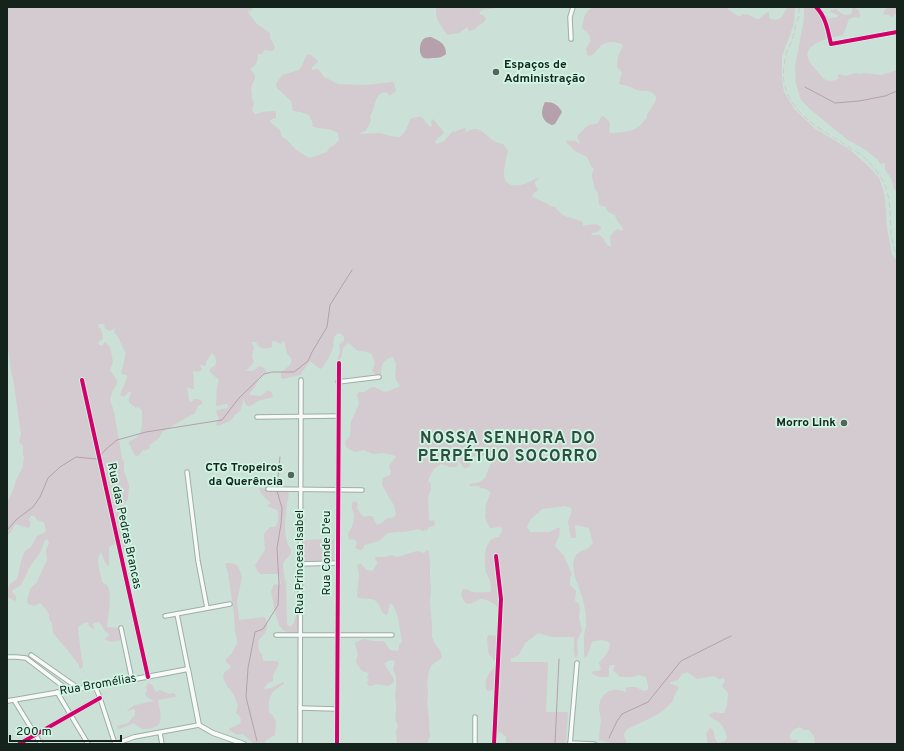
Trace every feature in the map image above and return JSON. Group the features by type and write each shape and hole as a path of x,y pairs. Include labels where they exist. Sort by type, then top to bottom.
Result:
{"street":[{"path":"571,39 570,17 573,7"},
{"path":"816,7 825,22 831,44 897,32"},
{"name":"Rua Conde D'eu","path":"337,744 339,363"},
{"path":"338,382 379,377"},
{"name":"Rua das Pedras Brancas","path":"82,380 148,677"},
{"name":"Rua Princesa Isabel","path":"300,744 301,380"},
{"path":"257,417 338,416"},
{"path":"187,472 198,561 207,608"},
{"path":"268,489 362,490"},
{"path":"494,744 501,599 496,556"},
{"path":"300,564 338,563"},
{"path":"165,616 230,604"},
{"path":"177,614 199,726"},
{"path":"121,628 132,680"},
{"path":"276,635 392,635"},
{"path":"31,655 78,688"},
{"path":"7,657 26,658 68,690"},
{"path":"577,663 570,743 594,744"},
{"path":"42,670 44,664"},
{"name":"Rua Bromélias","path":"7,701 188,669"},
{"path":"95,686 115,744 134,737 199,726 213,733 244,744"},
{"path":"57,692 88,744"},
{"path":"19,744 100,698"},
{"path":"14,700 41,744"},
{"path":"300,708 337,710"},
{"path":"475,718 475,744"},
{"path":"160,733 162,744"}],"shaded area":[{"path":"7,7 252,7 252,10 247,11 257,24 270,33 270,38 275,47 272,51 265,50 263,54 258,54 256,63 250,69 255,75 251,87 254,103 252,110 255,114 275,111 276,118 270,120 271,123 280,130 282,137 287,140 296,150 309,158 327,152 329,148 339,140 338,133 335,131 312,126 313,124 309,115 293,111 291,101 277,88 276,84 282,75 299,70 307,54 314,57 318,62 312,67 312,70 318,69 324,77 338,84 366,85 394,83 396,91 389,96 388,93 383,93 378,96 370,116 371,121 366,130 359,134 380,133 400,137 404,133 410,119 418,117 421,117 430,127 432,126 431,121 433,119 442,130 444,133 436,140 435,142 437,144 444,141 452,132 466,128 465,133 476,129 497,143 503,144 508,151 504,171 506,182 513,185 521,185 540,177 535,182 538,190 532,197 555,207 565,216 583,222 583,226 592,224 599,225 601,229 592,233 591,235 601,236 607,245 611,247 610,236 617,229 622,231 623,229 615,215 608,212 606,207 599,205 598,193 595,189 592,177 594,169 587,157 575,151 566,142 568,140 575,140 579,144 579,134 588,125 598,123 603,116 610,123 610,133 635,129 647,118 647,115 655,103 656,97 649,91 637,90 619,84 622,72 617,67 618,56 623,46 622,44 608,42 603,44 593,54 589,56 587,55 586,48 590,42 590,36 582,28 586,13 590,9 600,7 725,7 738,16 741,16 742,14 749,15 756,19 759,19 767,12 769,13 769,18 776,20 782,16 787,7 795,7 794,24 782,56 782,80 784,92 794,109 814,128 849,149 879,178 885,199 887,228 892,255 897,261 897,744 814,744 814,736 809,730 804,730 800,727 793,730 789,736 791,740 798,741 796,744 708,744 706,734 710,728 713,729 715,739 718,743 725,741 727,738 723,726 709,715 714,712 724,713 727,706 728,693 722,686 725,681 722,678 720,680 714,676 697,679 687,672 682,674 678,680 669,683 679,687 673,701 665,709 657,715 627,729 624,734 626,743 616,744 599,740 601,721 599,705 603,696 607,692 614,690 626,692 626,688 630,687 643,691 648,690 648,685 646,677 639,675 632,677 620,677 613,670 615,665 611,665 609,667 609,677 599,677 591,673 601,670 599,663 608,651 610,643 601,640 592,642 585,658 584,637 586,614 582,595 575,578 573,566 576,555 589,548 593,543 589,528 575,525 576,538 571,538 568,522 572,510 571,508 565,506 542,509 530,520 527,527 530,532 550,532 560,528 559,537 555,546 564,556 572,575 570,577 570,585 576,591 575,601 579,604 580,609 579,618 582,630 577,641 578,654 576,658 574,651 574,637 552,637 538,633 525,643 519,655 511,659 511,662 548,662 546,712 568,712 566,744 506,744 506,736 498,732 496,729 495,689 488,691 486,689 487,677 497,662 489,654 487,638 489,635 499,635 501,610 491,602 483,599 467,604 461,595 463,589 467,589 472,592 490,592 491,590 485,567 486,550 490,541 499,537 502,529 500,527 490,528 487,523 485,516 486,503 490,492 486,489 480,488 479,486 469,486 470,484 480,482 486,477 491,463 485,456 474,456 469,467 466,468 464,468 458,460 457,467 450,467 441,464 434,469 428,480 431,483 431,489 428,497 429,519 430,521 433,520 435,522 434,526 422,531 419,529 388,533 379,541 364,545 363,549 360,550 355,548 357,543 354,539 349,540 348,534 354,520 352,502 357,502 358,510 361,514 364,517 372,516 377,525 382,523 387,518 392,518 396,515 394,505 382,485 383,478 390,475 391,471 389,466 396,456 383,453 373,454 364,450 355,452 346,447 345,442 350,436 351,422 359,404 357,394 374,387 384,392 400,386 395,378 396,364 393,357 384,361 381,369 381,376 376,375 372,371 374,362 371,353 356,350 348,343 343,348 341,358 339,360 337,359 340,353 339,345 344,340 344,336 339,333 334,337 331,353 322,368 320,369 310,361 300,375 283,379 281,378 281,372 289,366 291,361 287,354 284,340 281,344 275,341 272,342 272,347 267,348 262,348 256,342 251,342 254,347 252,357 254,362 246,371 253,371 259,366 264,368 267,372 259,378 250,395 261,396 268,390 272,393 273,397 258,401 250,406 247,406 243,399 240,411 230,421 218,426 216,425 219,418 216,412 217,410 227,408 229,406 227,404 217,406 216,404 219,380 209,371 215,366 216,363 215,357 212,353 206,362 206,365 204,366 200,364 202,370 197,372 193,371 194,389 187,387 189,400 191,402 197,399 202,401 202,404 198,406 195,413 162,432 158,439 149,446 150,448 145,451 143,450 138,456 136,456 129,444 129,441 138,437 142,429 142,410 138,407 136,408 130,403 130,391 124,397 120,395 127,378 127,375 122,374 121,372 126,353 114,332 115,328 110,331 105,329 104,324 99,324 98,326 101,329 103,339 99,341 98,344 102,346 105,342 110,347 113,362 110,370 117,381 110,399 124,463 124,471 129,486 128,499 119,511 119,521 127,548 120,557 117,543 109,547 109,566 105,563 101,552 98,562 102,581 107,585 110,595 107,627 119,628 122,640 111,642 104,639 109,636 109,634 99,622 94,623 93,629 90,627 88,622 85,622 78,627 83,666 81,669 79,668 79,665 53,633 52,623 45,608 40,603 34,606 28,604 27,601 30,589 37,582 47,560 46,550 49,543 47,539 45,540 40,553 31,565 21,585 12,592 16,596 16,601 7,597 7,591 10,584 16,580 18,576 23,555 26,550 31,547 37,536 46,532 44,522 37,520 34,516 31,516 28,520 31,523 29,528 15,524 7,536 7,503 22,469 24,458 23,446 19,442 21,434 14,382 7,348"},
{"path":"437,7 495,7 482,10 479,13 486,19 483,23 476,27 476,29 469,31 467,27 459,33 447,35 437,18"},
{"path":"804,7 818,7 829,19 838,17 838,15 830,12 831,10 836,9 842,14 846,15 852,13 852,8 854,7 859,11 859,18 854,17 849,19 843,35 822,40 814,44 808,50 807,53 809,60 825,79 831,81 839,79 839,74 846,76 855,73 882,75 897,70 897,192 894,189 891,178 885,170 885,163 880,164 878,160 866,150 848,140 801,100 796,84 795,67 804,19"},
{"path":"888,7 897,7 896,13 892,17 883,14"},
{"path":"427,37 431,37 442,43 445,48 446,54 442,57 424,58 422,56 420,51 421,42"},
{"path":"545,102 555,104 562,112 555,124 552,125 548,123 542,116 542,109"},
{"path":"259,488 282,490 288,492 289,494 285,531 288,545 291,549 291,554 283,564 286,584 287,624 290,627 292,625 298,613 298,630 296,633 291,634 283,630 279,625 275,612 271,591 274,584 279,585 281,583 279,574 261,574 257,571 255,565 265,550 264,534 270,527 275,527 278,518 277,510 267,506 271,503 262,495"},
{"path":"334,539 334,561 303,561 303,540"},
{"path":"428,550 430,564 432,637 441,652 442,657 432,665 429,670 427,702 430,736 427,744 397,744 396,731 398,726 395,717 396,679 393,670 395,661 390,660 384,664 393,677 394,681 392,684 388,686 377,684 370,686 367,682 369,680 367,678 369,673 362,671 357,664 356,661 358,654 355,644 356,642 364,639 384,641 390,650 397,651 402,642 398,618 392,604 390,604 388,614 386,615 382,612 376,601 359,598 357,596 359,574 357,566 360,563 367,570 372,571 377,564 375,557 392,555 397,557 417,551 424,553"},
{"path":"225,563 237,565 242,577 237,601 239,620 265,617 267,627 258,641 259,651 262,654 263,661 277,661 279,664 273,675 273,681 268,683 264,688 271,688 283,682 284,683 273,692 270,698 269,712 275,720 275,735 265,741 265,744 254,744 243,734 237,735 229,730 230,728 240,724 241,719 236,713 238,705 234,695 223,677 224,673 231,666 226,662 226,659 232,653 237,643 228,573"},
{"path":"148,683 152,685 156,692 160,690 169,694 173,693 176,696 158,700 161,715 160,723 150,729 142,729 134,723 119,729 117,726 128,723 135,715 134,709 127,710 135,705 154,701 147,697 145,693 147,692 146,687"}],"waterway":[{"path":"805,87 835,103 859,101 885,96 897,91"},
{"path":"100,456 117,440 146,432 222,420 239,398 264,374 272,372 294,372 308,361 327,327 330,305 352,270"},
{"path":"7,530 17,519 33,507 40,497 48,478 60,467 76,457 98,458"},
{"path":"277,488 280,457"},
{"path":"257,741 246,697 248,668 255,632 263,629 278,605 279,583 277,548 282,508 277,491"},
{"path":"609,738 622,714 648,702 681,661 731,636"},
{"path":"555,744 559,659"}],"railway":[{"path":"799,7 799,16 793,38 787,51 784,66 783,78 787,94 793,104 811,122 863,156 880,176 889,198 893,246 897,256"}],"cycle path":[{"path":"816,7 828,29 831,44 897,32"},
{"path":"337,744 339,363"},
{"path":"82,380 148,677"},
{"path":"494,744 501,599 496,556"},
{"path":"19,744 100,698"}],"place":[{"name":"Espaços de Administração","path":"496,72"},
{"name":"Morro Link","path":"844,423"},
{"name":"CTG Tropeiros da Querência","path":"291,475"}],"district":[{"name":"NOSSA SENHORA DO PERPÉTUO SOCORRO","path":"508,448"}]}
